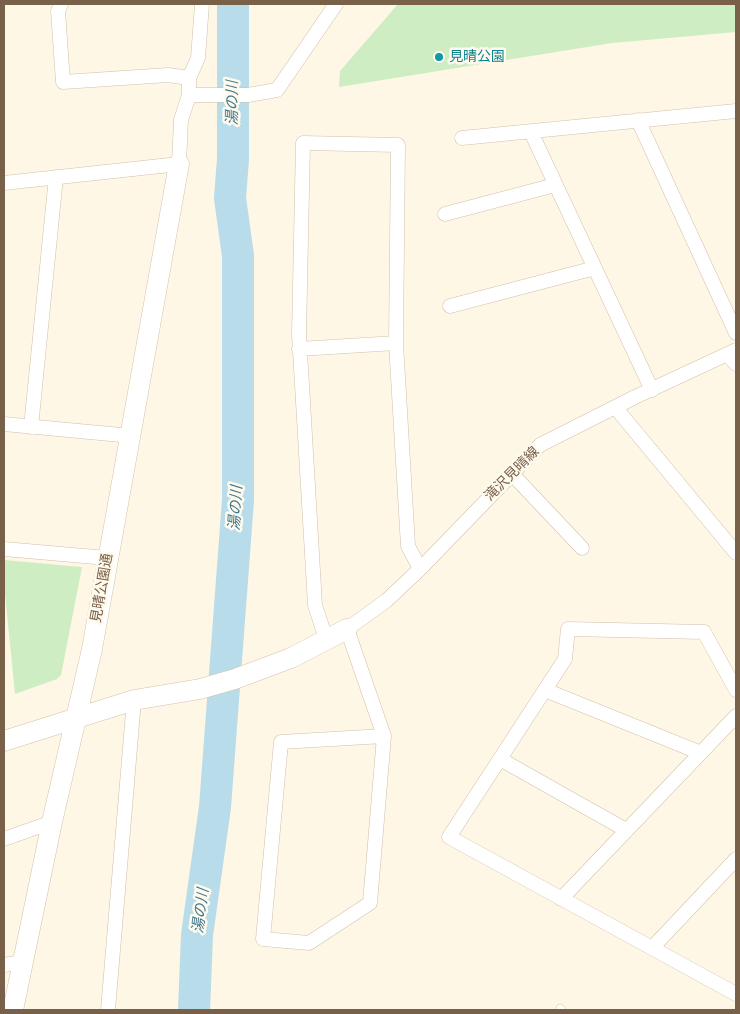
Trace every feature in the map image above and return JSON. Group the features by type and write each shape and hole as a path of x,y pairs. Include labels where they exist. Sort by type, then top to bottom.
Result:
{"street":[{"path":"61,4 58,11 63,82 168,75 189,78"},
{"path":"4,183 179,164 181,120 189,95 189,78 198,58 202,4"},
{"path":"189,95 248,95 277,90 336,4"},
{"path":"462,138 736,111"},
{"path":"638,120 736,332"},
{"path":"531,132 652,390"},
{"path":"326,640 315,605 300,349 303,143 398,145 396,343 408,546 420,569"},
{"name":"見晴公園通","path":"13,1010 13,963 52,822 92,649 107,558 132,436 179,164"},
{"path":"31,428 56,178"},
{"path":"446,214 556,185"},
{"path":"450,306 594,268"},
{"path":"300,349 396,343"},
{"name":"滝沢見晴線","path":"347,629 386,601 420,569 540,445 615,407 733,356"},
{"path":"615,407 736,553"},
{"path":"4,424 132,436"},
{"path":"512,474 582,548"},
{"path":"4,549 107,558"},
{"path":"4,741 134,700 200,690 235,679 291,658 347,629 384,736 370,903 309,944 263,939 281,742 384,736"},
{"path":"736,690 704,632 568,629 564,659 449,837 736,994"},
{"path":"545,690 701,753"},
{"path":"108,1010 134,700"},
{"path":"561,898 736,716"},
{"path":"500,760 626,830"},
{"path":"4,839 52,822"},
{"path":"652,948 736,859"}],"green space":[{"name":"見晴公園","path":"398,4 736,4 736,32 612,43 339,87 340,71"},
{"path":"4,560 82,567 61,675 57,679 15,694 4,584"}],"waterway":[{"name":"湯の川","path":"194,1010 197,935 215,807 238,500 238,256 230,198 233,159 233,4"}],"place":[{"name":"見晴公園","path":"439,57"}]}
